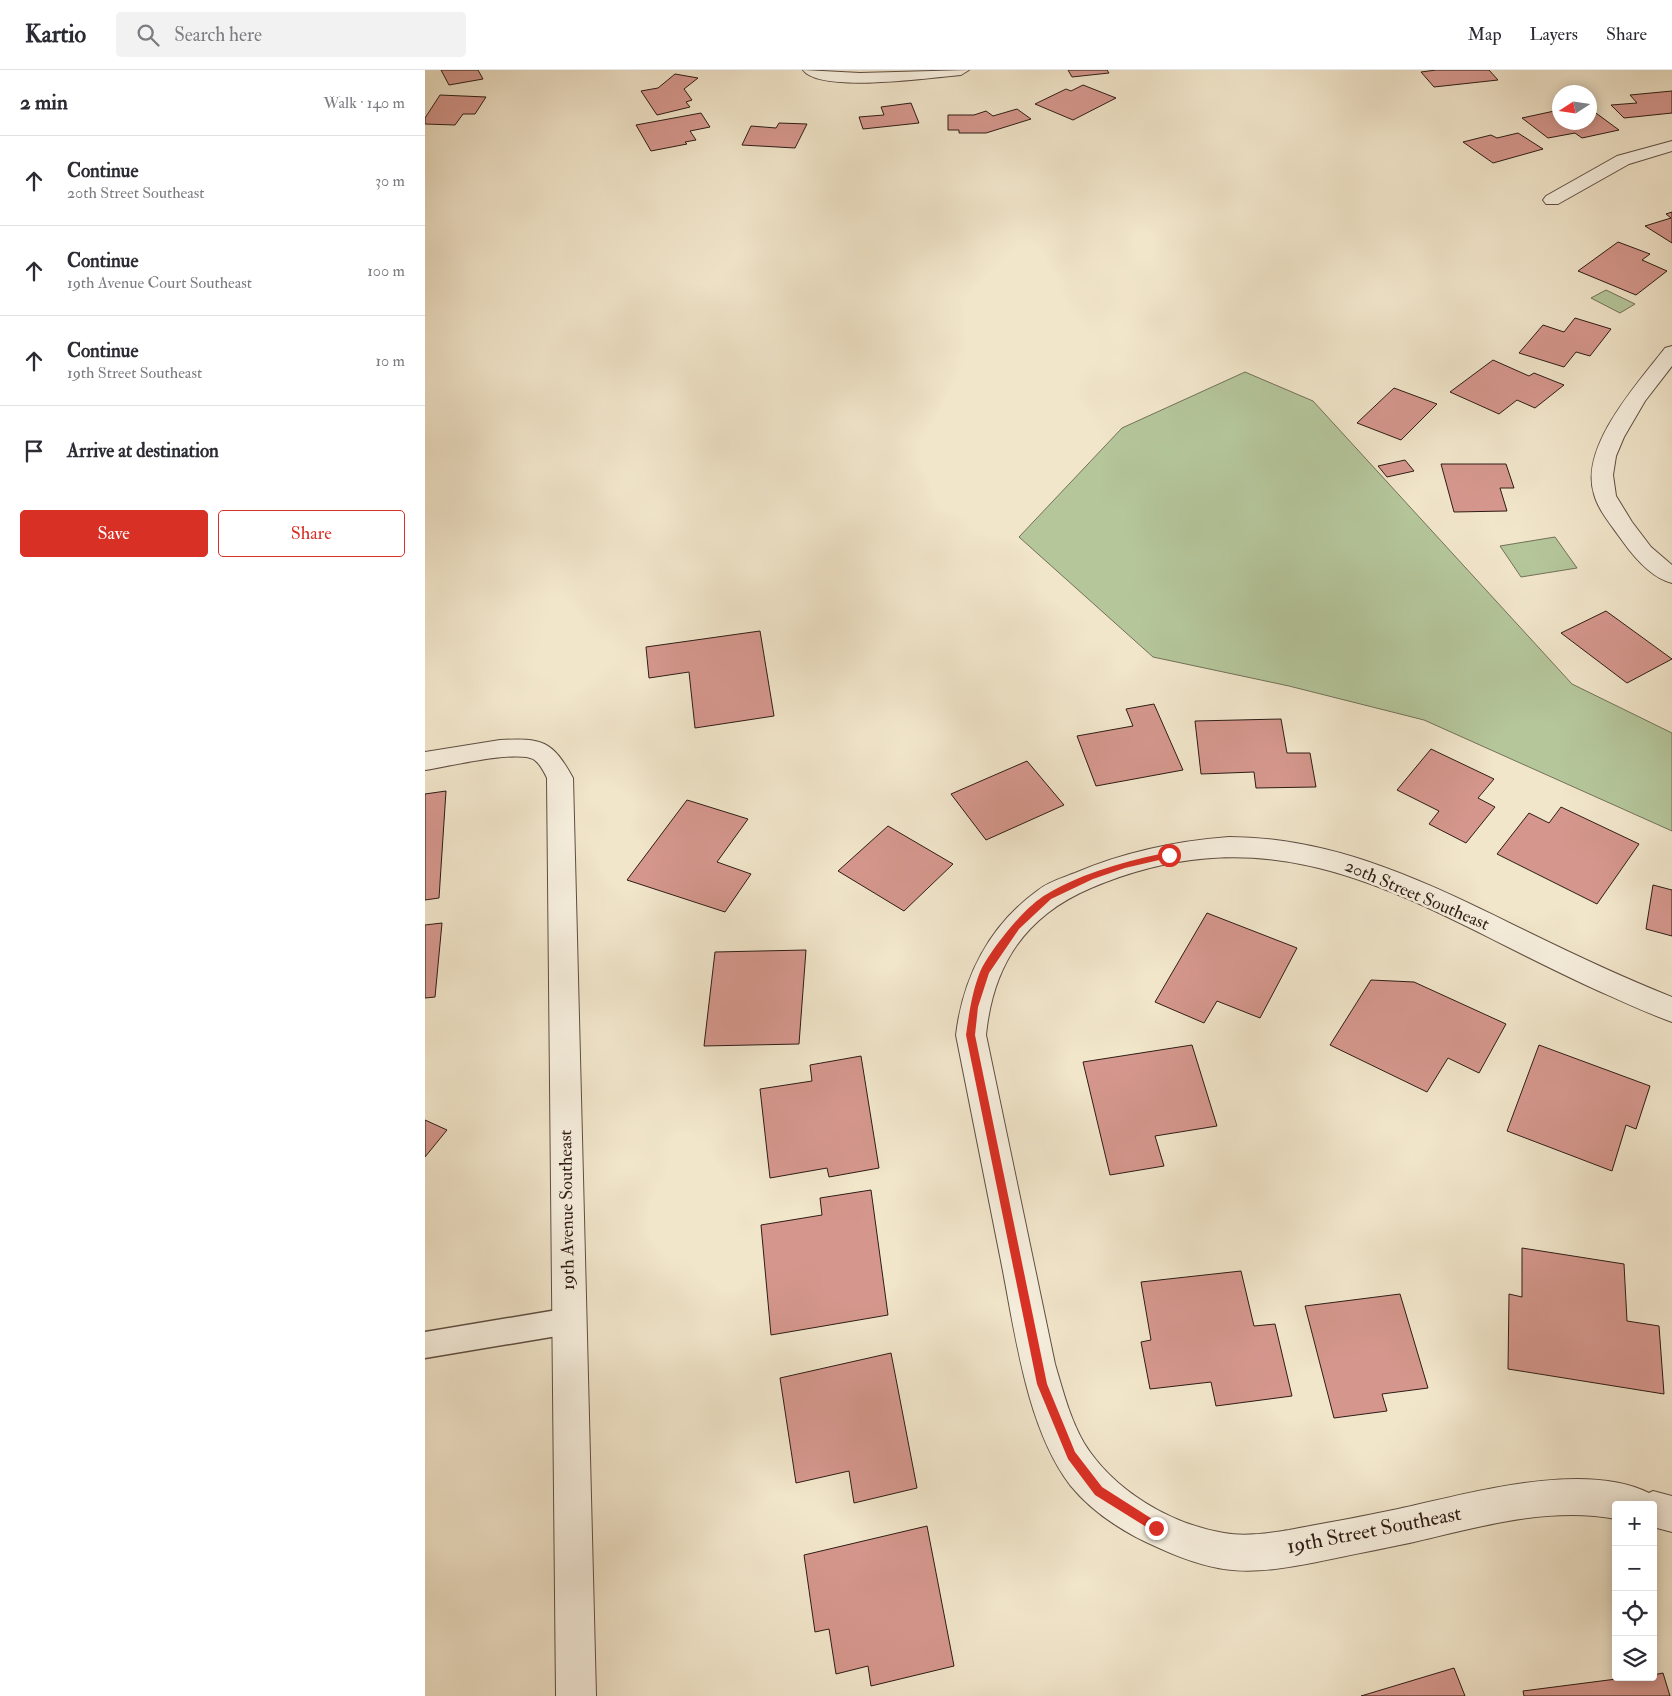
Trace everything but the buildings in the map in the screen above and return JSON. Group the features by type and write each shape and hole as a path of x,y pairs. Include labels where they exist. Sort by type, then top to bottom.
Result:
{"street":[{"path":"813,72 840,79 961,70"},
{"path":"1552,200 1623,160 1672,146"},
{"path":"1672,352 1618,424 1602,472 1604,491 1635,545 1650,561 1672,576"},
{"name":"19th Avenue Southeast","path":"425,761 521,748 541,751 551,761 560,778 575,1696"},
{"name":"20th Street Southeast","path":"1122,1507 1099,1491 1072,1456 1042,1384 971,1035 974,1007 985,972 1016,926 1048,897 1091,877 1124,865 1208,849 1248,846 1281,849 1338,862 1401,885 1580,970 1672,1010"},
{"name":"19th Street Southeast","path":"1122,1507 1156,1528 1185,1541 1226,1553 1262,1552 1358,1535 1475,1510 1541,1500 1596,1498 1613,1501"},
{"path":"1657,1510 1672,1514"}],"lane":[{"path":"425,1345 569,1321"}],"green space":[{"path":"1606,290 1635,304 1620,313 1591,298"},
{"path":"1245,372 1313,401 1572,684 1672,733 1672,831 1424,720 1289,686 1153,657 1019,537 1122,428"},
{"path":"1555,537 1577,568 1521,577 1500,546"}],"route":[{"path":"1156,1528 1099,1491 1072,1456 1042,1384 971,1035 974,1007 985,972 1016,926 1048,897 1091,877 1124,865 1169,855"}]}
